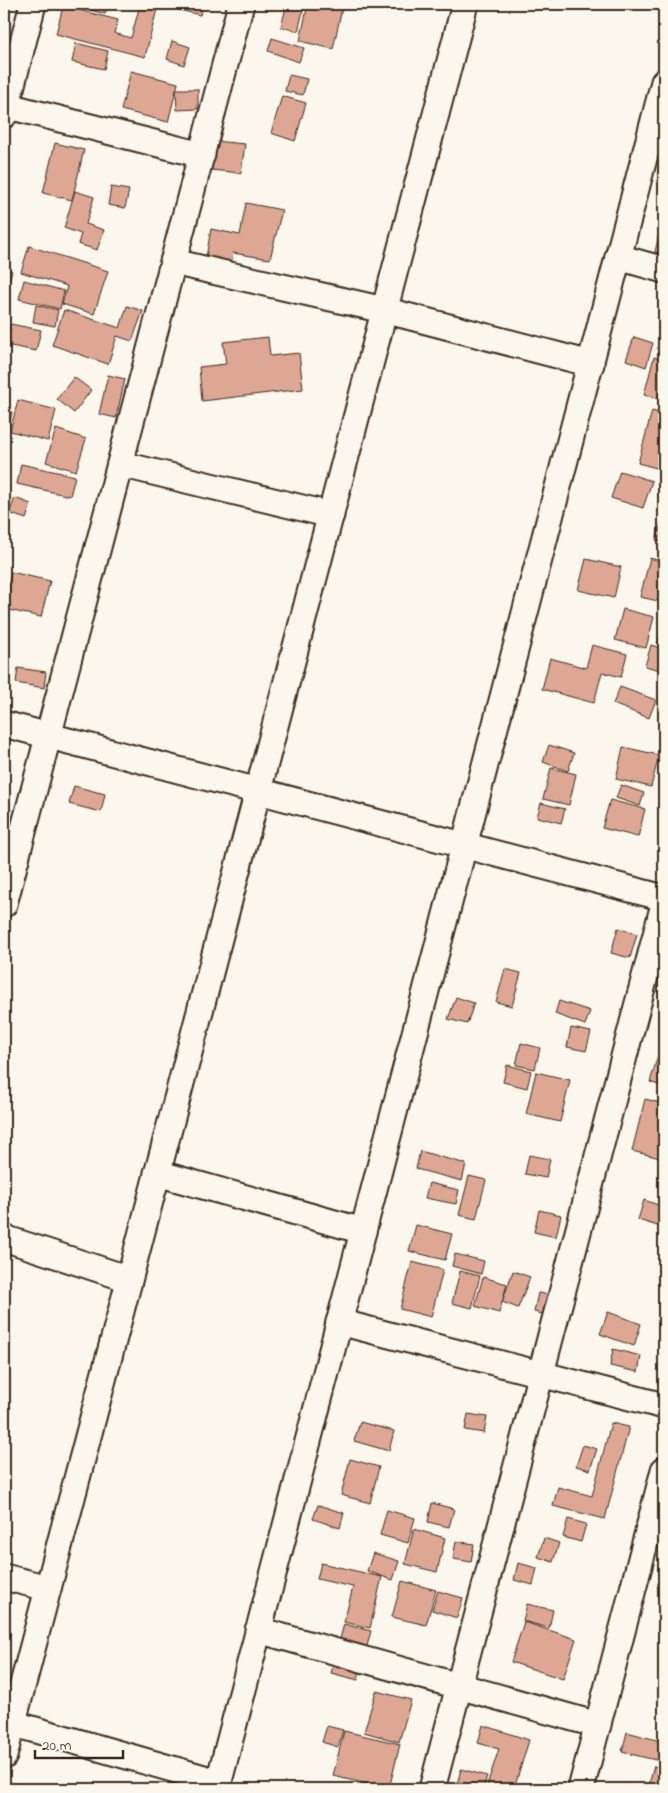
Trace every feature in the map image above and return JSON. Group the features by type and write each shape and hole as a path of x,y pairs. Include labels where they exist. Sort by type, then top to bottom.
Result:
{"street":[{"path":"33,4 4,109 202,155"},
{"path":"4,904 241,4"},
{"path":"4,1756 8,1722 48,1588 465,4"},
{"path":"8,1722 217,1786 664,82"},
{"path":"618,257 664,270"},
{"path":"173,262 384,310 591,364"},
{"path":"120,464 330,515"},
{"path":"4,724 664,898"},
{"path":"432,1789 664,904"},
{"path":"157,1173 363,1231"},
{"path":"4,1238 129,1279"},
{"path":"339,1322 664,1406"},
{"path":"581,1789 660,1507 664,1470"},
{"path":"4,1577 48,1588"},
{"path":"258,1630 598,1725"}],"building":[{"path":"87,4 108,4 105,14 86,9"},
{"path":"167,4 203,4 200,15 167,7"},
{"path":"287,4 304,7 298,31 281,27"},
{"path":"308,4 324,4 342,8 333,49 300,41"},
{"path":"140,5 157,9 145,57 56,34 63,6 118,20 114,33 131,38"},
{"path":"272,38 304,48 299,62 268,51"},
{"path":"172,41 190,47 184,65 167,59"},
{"path":"76,43 108,51 104,69 72,62"},
{"path":"131,71 178,83 168,122 121,110"},
{"path":"289,75 307,79 303,95 285,91"},
{"path":"176,89 198,89 198,109 177,110"},
{"path":"282,96 306,103 295,141 271,133"},
{"path":"214,141 245,144 241,173 211,170"},
{"path":"55,143 84,150 72,200 43,193"},
{"path":"111,187 129,190 125,208 108,205"},
{"path":"75,191 94,197 86,224 104,230 97,250 78,244 81,234 64,228"},
{"path":"246,203 282,210 270,259 233,253 231,267 205,263 211,229 240,235"},
{"path":"659,234 664,236 664,254 655,252"},
{"path":"29,246 108,271 94,314 62,304 67,286 21,272"},
{"path":"4,268 12,271 4,297"},
{"path":"24,280 64,291 60,309 19,299"},
{"path":"36,305 58,310 55,326 33,322"},
{"path":"127,306 143,311 132,341 117,336 108,364 52,345 64,310 120,328"},
{"path":"664,321 664,351 657,349"},
{"path":"10,324 41,330 36,351 6,345"},
{"path":"268,337 270,356 299,353 303,389 202,401 199,367 226,364 223,342"},
{"path":"634,337 653,343 646,367 626,360"},
{"path":"654,357 664,360 664,400 644,395"},
{"path":"108,375 125,379 116,418 99,414"},
{"path":"74,377 91,390 74,413 57,399"},
{"path":"18,400 56,410 48,441 10,431"},
{"path":"4,410 12,412 8,429 4,428"},
{"path":"652,411 664,414 664,452 660,469 638,463"},
{"path":"56,429 86,439 76,471 46,462"},
{"path":"21,464 75,476 70,496 17,484"},
{"path":"620,471 652,481 643,508 611,498"},
{"path":"15,498 31,504 26,519 9,513"},
{"path":"662,521 664,521 664,543 656,540"},
{"path":"650,558 664,562 664,577 658,601 640,597"},
{"path":"586,559 621,567 614,598 578,590"},
{"path":"11,572 50,581 41,617 4,609"},
{"path":"623,609 654,617 646,648 615,640"},
{"path":"664,619 664,644 658,643"},
{"path":"592,645 627,654 621,677 602,672 594,703 542,689 550,658 586,668"},
{"path":"651,645 664,649 664,671 645,666"},
{"path":"18,668 46,672 44,688 16,683"},
{"path":"620,687 656,700 649,718 613,704"},
{"path":"549,745 574,753 568,771 543,762"},
{"path":"623,747 659,755 651,787 616,779"},
{"path":"551,768 576,774 569,805 543,799"},
{"path":"621,785 644,793 640,806 616,798"},
{"path":"74,786 105,794 101,812 69,804"},
{"path":"610,800 645,809 638,837 602,828"},
{"path":"541,803 565,809 561,823 537,817"},
{"path":"618,928 637,934 630,958 611,953"},
{"path":"505,969 521,973 512,1006 496,1002"},
{"path":"456,997 474,1003 467,1024 448,1019"},
{"path":"559,1001 590,1011 585,1025 555,1014"},
{"path":"571,1028 591,1032 586,1051 567,1047"},
{"path":"664,1030 664,1045 661,1044"},
{"path":"521,1043 540,1048 535,1069 516,1065"},
{"path":"661,1046 664,1047 664,1087 650,1082"},
{"path":"507,1065 531,1071 527,1088 503,1082"},
{"path":"536,1072 570,1080 560,1122 526,1114"},
{"path":"645,1099 664,1104 664,1159 632,1151"},
{"path":"420,1151 466,1164 462,1181 416,1169"},
{"path":"529,1155 550,1159 546,1178 525,1174"},
{"path":"469,1176 486,1180 476,1219 459,1215"},
{"path":"429,1183 459,1190 456,1204 425,1198"},
{"path":"644,1200 664,1207 661,1227 638,1220"},
{"path":"539,1210 561,1215 556,1237 534,1232"},
{"path":"416,1225 452,1234 445,1260 409,1251"},
{"path":"455,1254 484,1261 481,1274 452,1266"},
{"path":"412,1262 443,1270 431,1317 400,1309"},
{"path":"460,1271 480,1276 472,1308 452,1303"},
{"path":"513,1271 530,1277 518,1308 502,1302"},
{"path":"483,1277 507,1284 499,1313 475,1306"},
{"path":"538,1293 550,1295 546,1315 534,1312"},
{"path":"608,1312 641,1324 634,1346 600,1334"},
{"path":"613,1349 641,1356 638,1372 610,1366"},
{"path":"468,1414 487,1417 484,1433 465,1430"},
{"path":"360,1422 394,1431 389,1451 354,1441"},
{"path":"611,1423 629,1427 605,1519 553,1506 558,1487 592,1496"},
{"path":"583,1445 597,1449 590,1470 576,1466"},
{"path":"350,1459 379,1467 370,1503 341,1495"},
{"path":"432,1503 454,1509 449,1527 428,1522"},
{"path":"318,1505 344,1513 340,1528 313,1519"},
{"path":"387,1510 415,1518 408,1543 380,1535"},
{"path":"568,1519 586,1524 581,1542 563,1537"},
{"path":"414,1529 445,1538 437,1572 405,1564"},
{"path":"544,1538 559,1543 553,1562 538,1557"},
{"path":"456,1541 474,1544 471,1562 453,1559"},
{"path":"373,1553 399,1561 393,1580 367,1571"},
{"path":"321,1563 382,1577 370,1628 344,1622 353,1587 317,1579"},
{"path":"518,1563 537,1568 533,1585 514,1580"},
{"path":"402,1581 436,1590 426,1625 392,1617"},
{"path":"438,1591 463,1598 457,1618 432,1610"},
{"path":"527,1604 553,1610 549,1628 523,1621"},
{"path":"524,1622 576,1639 563,1679 511,1662"},
{"path":"344,1624 371,1631 358,1680 331,1673"},
{"path":"376,1691 411,1700 399,1742 364,1732"},
{"path":"483,1725 529,1740 514,1789 486,1788 499,1749 478,1743"},
{"path":"327,1726 343,1730 338,1747 322,1742"},
{"path":"344,1731 400,1744 389,1789 333,1776"},
{"path":"627,1732 664,1742 664,1762 622,1752"},
{"path":"654,1766 664,1769 664,1789 648,1789"},
{"path":"461,1769 487,1776 483,1789 456,1789"}]}
